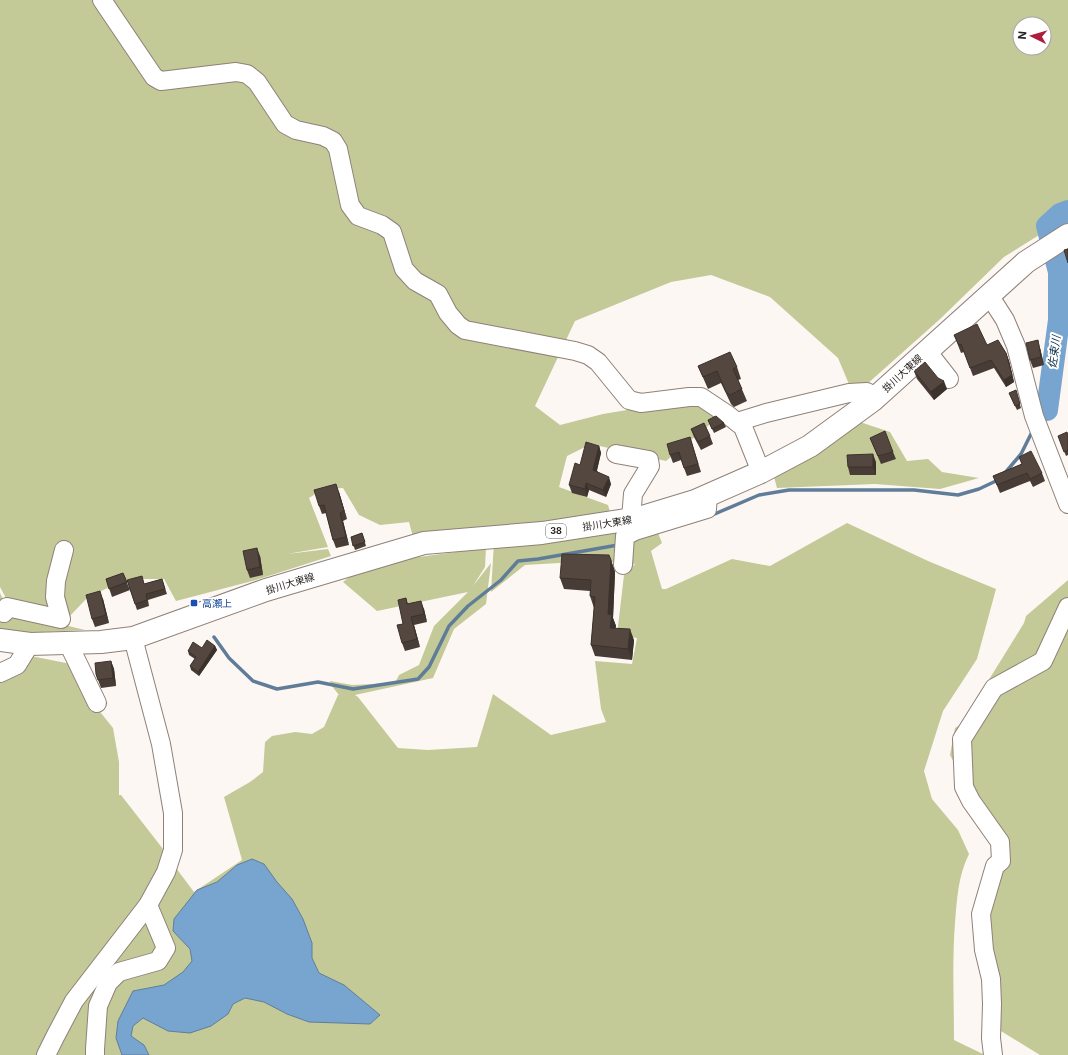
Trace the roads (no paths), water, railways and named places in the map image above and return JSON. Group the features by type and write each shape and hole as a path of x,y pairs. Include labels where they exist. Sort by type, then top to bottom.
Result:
{"main road":[{"name":"掛川大東線","path":"0,640 30,644 101,642 133,638 266,590 424,543 542,533 627,534 695,500 761,472 810,446 876,398 1026,262 1064,238"}],"street":[{"path":"102,0 154,77 161,81 236,72 247,74 258,82 285,124 296,130 323,136 333,141 338,149 350,205 358,216 382,225 392,232 404,269 415,281 438,294 448,313 458,325 465,330 575,351 588,355 598,362 629,400 641,403 701,397 743,427 761,472"},
{"path":"989,295 1005,320 1016,346 1037,423 1068,504"},
{"path":"927,351 949,379"},
{"path":"737,422 766,413 849,393 866,392 876,398"},
{"path":"616,454 649,460 650,466 633,494 623,565"},
{"path":"0,612 4,613 7,607 62,619 56,597 56,581 64,550"},
{"path":"993,1055 991,1038 991,979 984,950 981,914 995,866 1001,861 1000,842 971,801 964,787 962,739 994,688 1043,661 1068,607"},
{"path":"46,1055 74,1001 148,905 166,872 173,850 173,813 161,744 133,638"},
{"path":"68,643 97,703"},
{"path":"0,673 17,665 30,644"},
{"path":"95,1055 98,1006 108,983 119,972 158,960 166,948 148,905"}],"water":[{"path":"252,859 264,864 292,899 303,919 312,943 312,958 319,973 344,985 380,1015 370,1024 309,1022 287,1014 264,1002 245,998 233,1004 228,1014 211,1026 190,1033 168,1031 143,1018 133,1026 131,1036 144,1045 149,1055 122,1055 116,1038 118,1021 133,991 164,985 183,972 192,961 190,949 173,931 174,919 197,890 217,882 237,865"}],"waterway":[{"name":"佐束川","path":"1047,410 1059,320 1059,272 1047,226 1060,214 1068,211"},
{"path":"1041,418 1047,410"},
{"path":"1005,473 1021,454 1033,430"},
{"path":"710,516 759,495 789,490 914,490 958,495 979,489 998,480"},
{"path":"214,637 229,658 253,681 277,689 318,682 353,689 418,679 429,667 449,626 468,606 501,580 518,561 618,545"}],"place":[{"name":"高瀬上","path":"194,603"}]}
